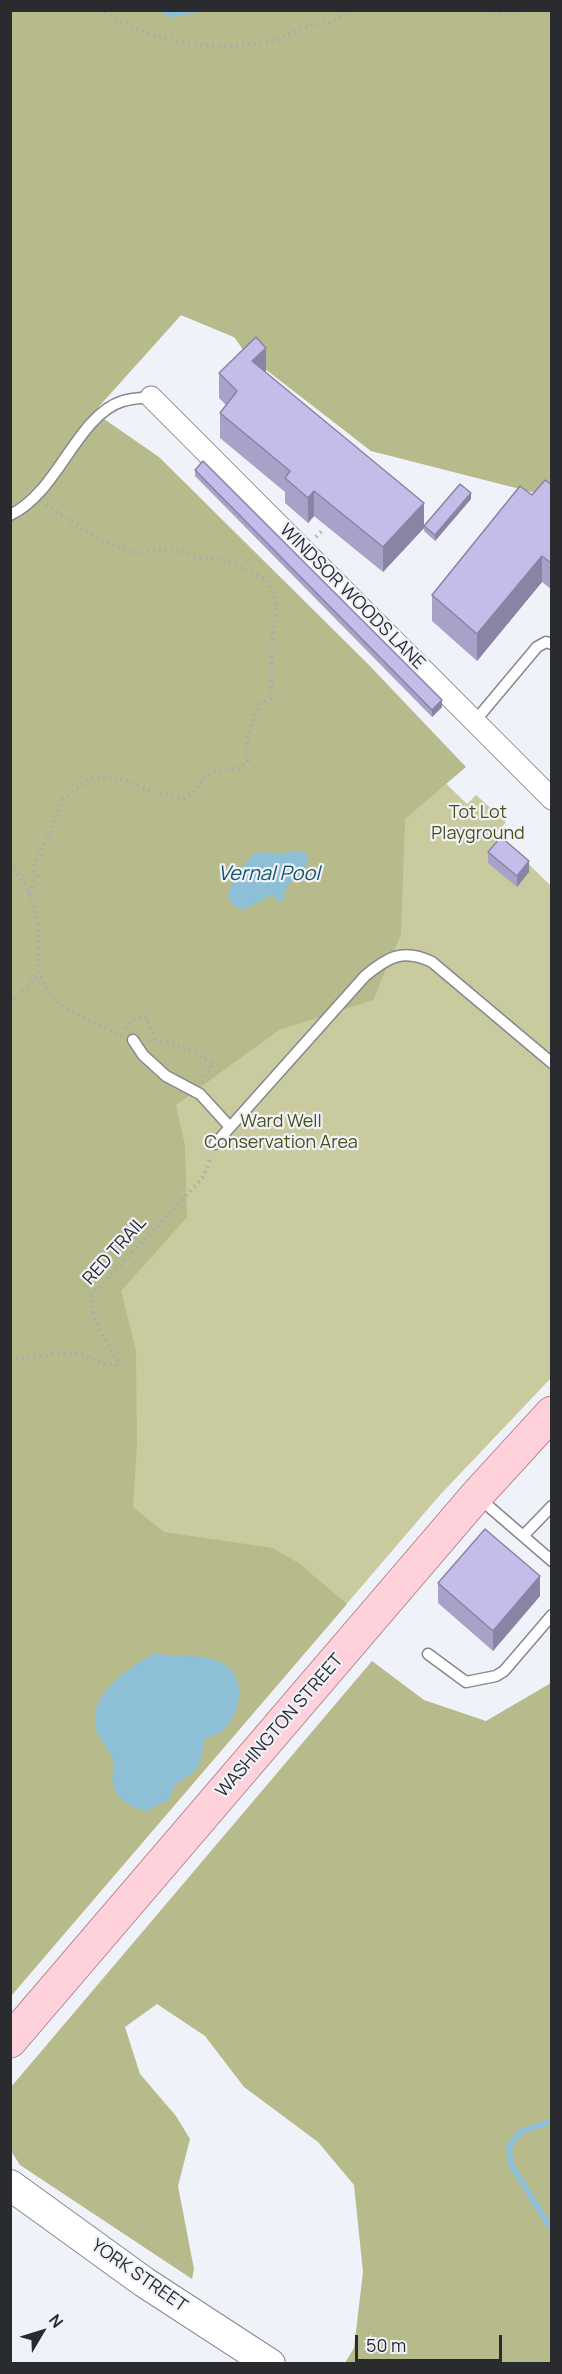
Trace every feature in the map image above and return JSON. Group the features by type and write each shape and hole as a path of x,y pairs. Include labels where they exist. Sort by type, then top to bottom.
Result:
{"main road":[{"name":"WASHINGTON STREET","path":"10,2041 476,1496 552,1413"}],"street":[{"name":"WINDSOR WOODS LANE","path":"151,397 552,799"},
{"name":"YORK STREET","path":"10,2185 144,2282 270,2364"}],"lane":[{"path":"10,515 25,507 45,487 87,428 106,411 123,401 151,397"},
{"path":"475,721 537,647 546,642 552,644"},
{"path":"213,1145 365,976 380,964 402,955 411,954 432,962 552,1063"},
{"path":"133,1040 143,1055 166,1076 179,1085 197,1091 230,1127"},
{"path":"476,1496 552,1562"},
{"path":"523,1536 552,1506"},
{"path":"428,1654 466,1682 496,1676 504,1671 552,1615"}],"path":[{"path":"99,10 117,23 153,36 218,46 245,45 282,38 306,28 331,24 347,10"},
{"path":"482,10 501,13 529,10"},
{"path":"29,893 37,876 33,869 62,800 89,779 115,776 153,792 184,798 196,791 204,777 216,771 239,768 248,762 247,735 259,704 271,698 272,638 278,605 265,578 221,559 200,557 172,549 135,554 99,539 38,500"},
{"path":"10,864 29,893 38,927 39,974 46,988 73,1012 121,1035 146,1042 155,1039 189,1050 213,1063 197,1091"},
{"path":"10,1005 39,974"},
{"path":"121,1035 130,1021 141,1016 150,1022 155,1039"},
{"name":"RED TRAIL","path":"10,1358 72,1353 92,1357 111,1366 118,1365 118,1359 110,1351 109,1342 102,1335 91,1306 91,1296 204,1176 210,1163 213,1145"}],"green space":[{"name":"Ward Well Conservation Area","path":"11,11 551,11 234,337 181,315 73,435 200,544 467,804 476,795 506,822 497,833 551,886 551,1378 439,1496 11,1996"},
{"name":"Ward Well Conservation Area","path":"11,11 551,11 551,497 371,451 247,355 234,337 181,315 94,412 159,457 368,664 466,767 405,819 401,934 373,1000 279,1030 176,1105 185,1146 187,1217 121,1291 136,1351 137,1444 133,1507 164,1532 273,1548 300,1564 347,1604 11,1996"},
{"path":"372,1661 424,1700 486,1721 551,1683 551,2363 345,2363 354,2348 363,2272 354,2185 318,2142 244,2087 205,2036 157,2004 125,2027 140,2074 176,2116 190,2139 178,2186 194,2269 192,2279 20,2165 11,2151 11,2087"}],"water":[{"name":"Vernal Pool","path":"301,851 308,855 308,863 285,889 284,901 280,902 272,895 244,910 234,906 228,897 229,891 238,873 253,854"},
{"path":"155,1653 202,1657 218,1661 235,1675 239,1694 238,1704 229,1723 220,1733 205,1739 199,1765 193,1773 175,1785 169,1799 147,1811 126,1803 115,1790 112,1781 113,1761 97,1733 95,1715 98,1703 114,1682"}],"building":[{"path":"256,337 266,348 252,361 424,503 383,547 314,491 308,498 285,478 290,471 220,413 237,391 219,373"},
{"path":"203,461 442,700 432,710 195,470"},
{"path":"545,480 552,485 552,564 542,556 477,634 432,595 520,486 532,495"},
{"path":"460,484 471,493 435,535 424,526"},
{"path":"501,837 529,861 517,876 488,852"},
{"path":"485,1529 540,1576 493,1631 438,1583"}],"waterway":[{"path":"163,10 171,14 195,10"},
{"path":"552,2121 520,2132 509,2147 511,2164 552,2230"}],"park label":[{"name":"Tot Lot Playground","path":"478,823"}]}
